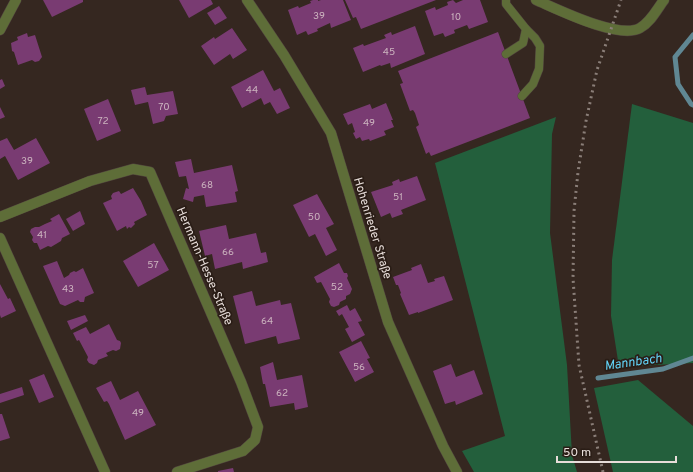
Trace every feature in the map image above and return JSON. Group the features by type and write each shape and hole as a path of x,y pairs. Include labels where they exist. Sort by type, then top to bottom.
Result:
{"street":[{"path":"0,30 16,0"},
{"name":"Hohenrieder Straße","path":"247,0 284,55 331,132 388,322 443,446 457,472"},
{"path":"536,0 611,29 627,31 640,28 650,20 664,0"},
{"name":"Hermann-Hesse-Straße","path":"0,217 90,181 133,170 150,172 241,382 258,427 255,440 243,451 178,472"},
{"path":"0,238 105,472"}],"lane":[{"path":"506,0 506,4 540,46 539,69 533,84 522,96"},
{"path":"506,54 523,43 526,29"}],"green space":[{"path":"632,104 693,123 693,363 619,367 611,316 612,260"},
{"path":"556,117 552,134 550,233 567,365 572,455 577,472 474,472 462,451 505,436 435,163"},
{"path":"638,380 693,426 693,472 613,472 594,388"}],"building":[{"path":"43,0 83,0 83,2 52,17"},
{"path":"179,0 211,0 213,4 189,18"},
{"path":"343,0 351,20 331,28 330,23 317,29 318,31 308,35 306,31 297,35 288,10 298,6 299,8 311,3 310,1"},
{"path":"345,0 436,0 361,29 356,17 353,18"},
{"path":"453,0 456,3 463,0 480,0 488,22 469,29 467,25 454,30 455,33 445,37 443,33 434,36 425,11 435,7 436,10 448,5 447,2"},
{"path":"219,6 227,18 215,25 207,13"},
{"path":"415,26 425,54 391,68 390,63 380,65 363,72 353,48 363,44 364,46 386,38 384,35 391,32 392,35"},
{"path":"232,28 247,50 233,59 230,54 214,65 201,46 214,37 215,39"},
{"path":"498,32 530,118 431,156 429,152 426,154 416,127 419,125 415,113 413,110 410,111 400,84 403,83 398,71"},
{"path":"27,33 28,37 35,35 42,57 39,61 35,62 32,60 18,65 14,52 12,51 11,43 18,40 17,37"},
{"path":"263,70 274,91 280,88 290,108 277,114 270,102 264,105 261,98 242,108 231,87"},
{"path":"2,79 5,86 0,89 0,80"},
{"path":"145,87 147,95 173,91 178,114 166,116 164,121 153,124 148,102 135,105 131,90"},
{"path":"108,99 121,131 97,141 84,109"},
{"path":"386,103 393,120 391,120 394,127 384,131 386,135 370,141 369,139 362,141 360,137 356,139 353,133 355,132 352,123 348,125 343,114 370,104 372,109"},
{"path":"0,107 5,117 0,119"},
{"path":"7,138 14,150 36,138 50,163 18,180 5,156 0,159 0,141"},
{"path":"191,159 194,173 232,165 238,191 235,192 237,202 206,207 204,195 194,197 193,202 183,199 186,188 189,189 186,176 179,177 175,162"},
{"path":"417,176 426,200 401,210 403,214 392,218 390,213 381,217 371,192 393,185 392,182 399,179 400,182"},
{"path":"133,188 147,215 134,222 135,224 131,228 129,227 127,229 126,226 117,231 103,203 112,199 111,196 113,193 119,191 121,194"},
{"path":"317,194 334,224 326,228 337,250 326,256 315,234 309,237 293,205"},
{"path":"80,211 85,224 73,231 66,219"},
{"path":"59,214 70,234 62,238 61,241 51,247 48,246 40,250 37,243 34,243 32,240 33,237 30,232 31,229 52,221 50,219"},
{"path":"226,225 229,239 256,233 261,253 266,252 268,262 243,269 242,262 215,269 212,254 205,256 199,231"},
{"path":"154,243 169,270 138,287 123,261"},
{"path":"57,261 64,278 70,273 74,271 76,272 83,268 94,293 85,297 84,302 80,302 78,300 65,306 60,304 43,266"},
{"path":"339,263 344,273 347,273 347,278 352,289 350,294 346,296 346,299 334,307 331,306 329,302 330,299 321,282 317,283 314,277"},
{"path":"421,264 428,283 435,281 434,279 444,276 453,300 409,315 400,294 398,285 396,285 393,277 412,270 411,268"},
{"path":"0,284 8,299 10,298 16,311 1,318 0,315"},
{"path":"252,291 256,306 280,300 281,305 291,303 300,339 278,344 276,336 245,344 233,296"},
{"path":"347,305 350,311 355,308 362,321 358,322 365,335 352,342 345,329 349,327 342,314 339,316 336,311"},
{"path":"85,315 88,321 71,330 67,321"},
{"path":"109,324 117,340 121,343 120,349 106,353 108,356 98,360 94,365 89,363 87,360 88,357 79,340 77,341 73,333 86,327 90,334"},
{"path":"361,341 370,358 367,359 374,372 355,382 339,352"},
{"path":"273,362 277,380 302,375 308,407 295,410 294,403 270,407 265,384 263,384 260,367"},
{"path":"451,364 456,377 474,370 483,394 456,405 455,401 445,404 433,371"},
{"path":"44,374 54,397 39,403 29,380"},
{"path":"111,381 120,400 138,391 156,425 125,440 109,404 107,401 104,402 96,388"},
{"path":"22,387 24,395 0,403 0,394"},
{"path":"0,414 2,414 10,438 0,441"},
{"path":"233,468 234,472 218,472 218,471"}],"waterway":[{"name":"Mannbach","path":"693,35 675,57 678,84 693,105"},
{"name":"Mannbach","path":"598,378 663,369 693,358"}],"railway":[{"path":"603,472 579,365 573,278 574,211 586,121 597,70 621,0"}]}
